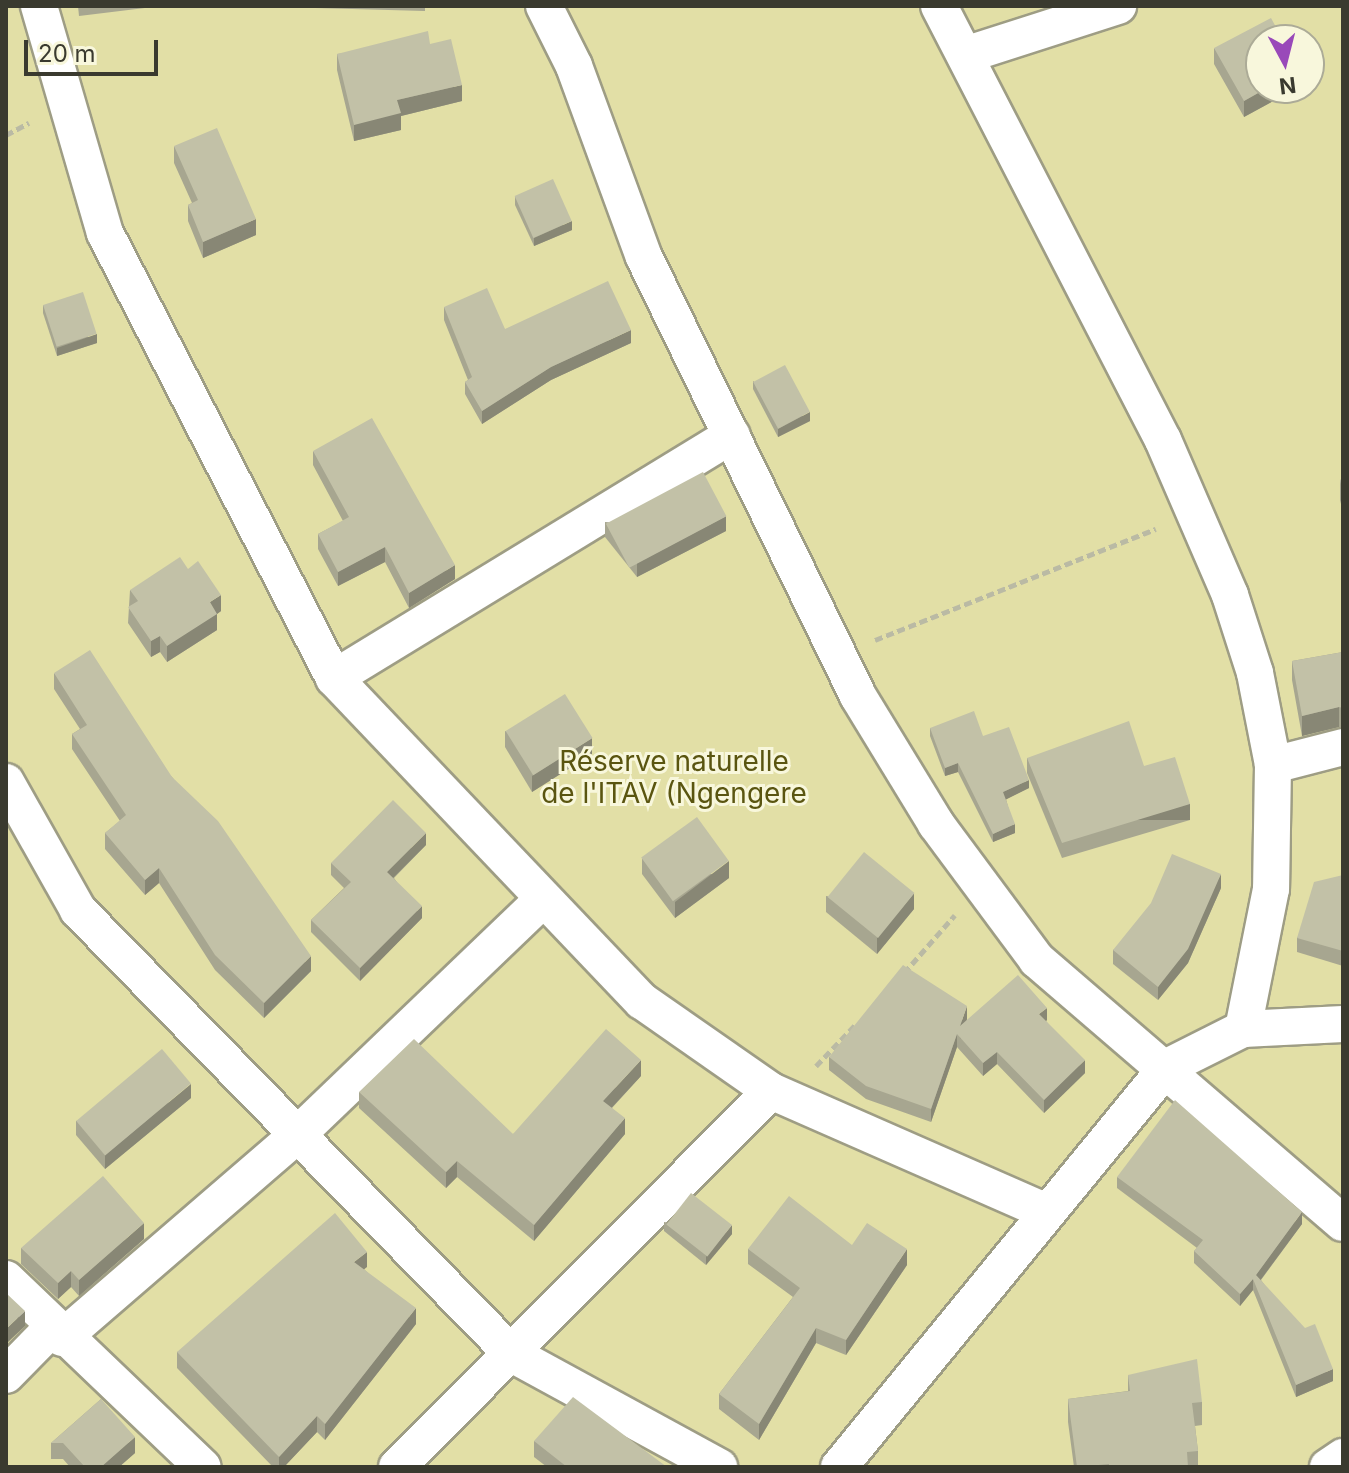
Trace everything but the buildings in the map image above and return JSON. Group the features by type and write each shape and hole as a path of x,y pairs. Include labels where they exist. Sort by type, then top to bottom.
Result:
{"street":[{"path":"39,6 105,233 334,678 541,901 642,1001 778,1094 1046,1212"},
{"path":"544,6 644,257 842,653 858,696 976,884 1037,960 1167,1067 1343,1223"},
{"path":"939,6 1070,252 1194,514 1255,673 1273,765 1271,889 1243,1029"},
{"path":"965,55 1118,6"},
{"path":"334,678 732,435"},
{"path":"1273,765 1343,747"},
{"path":"6,782 78,910 512,1354 719,1467"},
{"path":"6,1375 296,1136 541,901"},
{"path":"839,1467 1167,1067 1243,1029 1343,1024"},
{"path":"397,1467 778,1094"},
{"path":"6,1279 57,1333 203,1467"},
{"path":"1328,1467 1343,1457"}],"path":[{"path":"842,653 1194,514"},
{"path":"892,986 976,884"},
{"path":"778,1094 860,1019"}],"green space":[{"name":"Réserve naturelle de l'ITAV (Ngengere","path":"6,6 1343,6 1343,1467 6,1467"}]}
